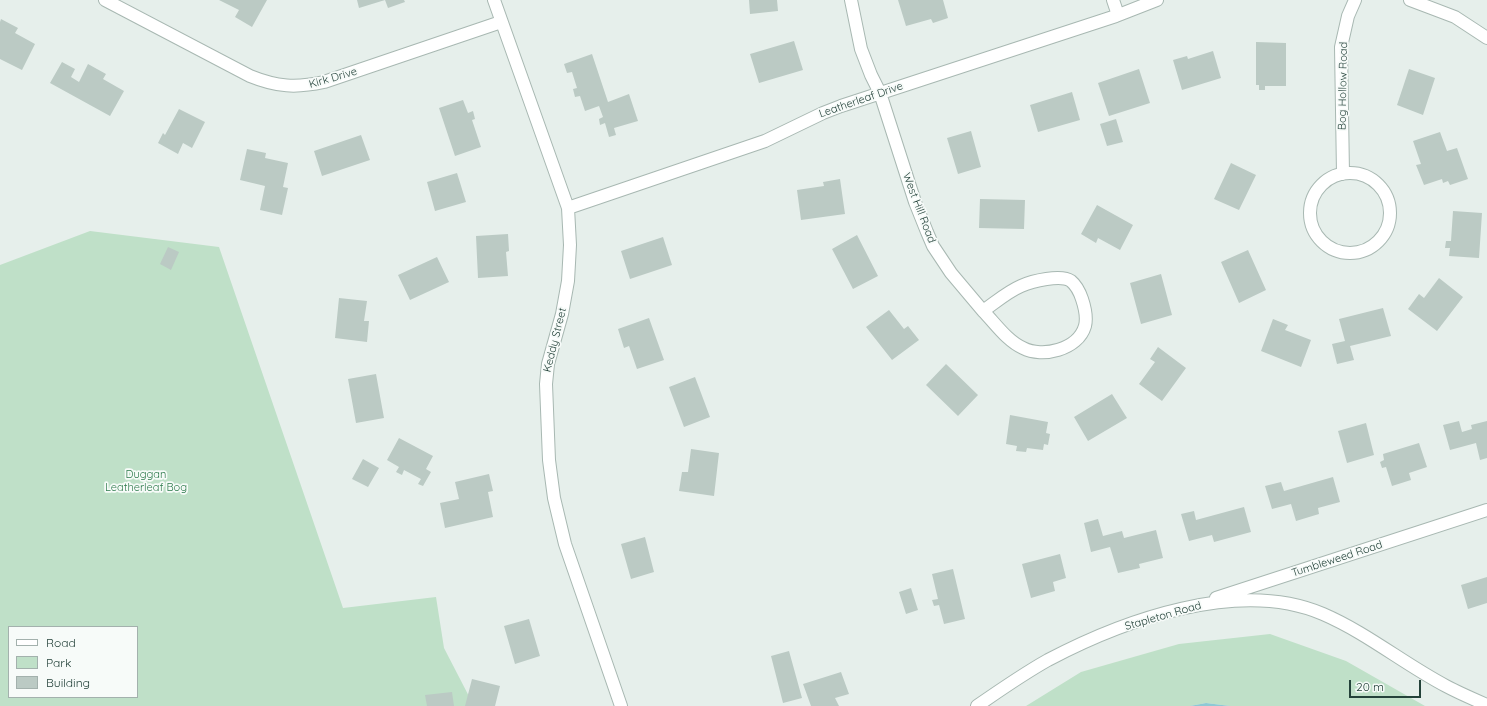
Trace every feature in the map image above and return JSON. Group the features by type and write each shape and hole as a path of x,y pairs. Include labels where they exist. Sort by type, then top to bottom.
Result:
{"street":[{"name":"Kirk Drive","path":"105,0 250,76 265,82 290,86 302,86 324,82 502,22"},
{"name":"Keddy Street","path":"494,0 568,208 570,245 568,281 562,314 548,364 546,384 549,460 554,498 565,544 621,706"},
{"name":"West Hill Road","path":"851,0 861,49 880,93 915,202 934,246 961,286 983,311 1012,342 1023,349 1035,352 1050,352 1062,349 1071,344 1079,336 1084,328 1086,319 1083,302 1076,286 1070,280 1062,278 1030,282 1020,286 1010,291 983,311"},
{"path":"1113,0 1118,15"},
{"name":"Leatherleaf Drive","path":"568,208 765,141 823,113 1118,15 1157,0"},
{"name":"Bog Hollow Road","path":"1343,174 1341,47 1348,16 1355,0"},
{"path":"1410,0 1455,17 1487,38"},
{"path":"1352,173 1369,178 1381,188 1389,205 1390,216 1384,234 1380,240 1370,248 1359,252 1349,253 1332,249 1318,237 1312,223 1311,207 1318,190 1330,178 1343,174 1352,173"},
{"name":"Tumbleweed Road","path":"1187,607 1487,510"},
{"name":"Stapleton Road","path":"977,706 1023,675 1076,646 1136,622 1187,607 1244,601 1274,602 1305,607 1323,614 1358,631 1446,686 1487,705"}],"green space":[{"name":"Duggan Leatherleaf Bog","path":"90,231 219,247 343,608 436,597 444,648 474,706 0,706 0,265"},
{"path":"1270,634 1346,661 1425,706 1230,706 1206,703 1190,706 1026,706 1081,672 1179,644"}],"water":[{"path":"1206,703 1230,706 1190,706"}],"building":[{"path":"219,0 267,0 252,27 235,17 239,10"},
{"path":"357,0 385,0 359,8"},
{"path":"385,0 404,0 405,2 388,8"},
{"path":"749,0 777,0 778,11 750,14"},
{"path":"898,0 943,0 948,18 933,23 931,19 906,26"},
{"path":"1,19 18,28 15,33 35,44 22,70 0,59"},
{"path":"794,41 803,70 759,83 750,54"},
{"path":"1256,42 1286,43 1286,86 1265,86 1265,90 1259,90 1259,85 1256,85"},
{"path":"1213,51 1221,78 1182,90 1173,60 1187,56 1188,59"},
{"path":"592,54 608,102 629,94 638,121 614,128 616,135 609,137 605,123 600,125 599,119 603,117 599,106 585,111 580,96 575,97 573,89 577,88 572,72 567,73 564,64"},
{"path":"62,62 75,69 71,77 79,82 88,64 106,74 103,79 124,91 110,116 50,83"},
{"path":"1139,69 1150,103 1109,116 1098,83"},
{"path":"1409,69 1435,78 1423,115 1397,105"},
{"path":"1072,92 1080,120 1038,132 1030,105"},
{"path":"463,100 468,113 473,111 475,119 472,120 481,147 455,156 439,108"},
{"path":"179,109 205,122 192,148 183,143 178,154 158,143 163,133 165,135"},
{"path":"1116,119 1123,142 1107,146 1100,124"},
{"path":"971,131 981,167 958,174 947,138"},
{"path":"1440,132 1447,151 1457,148 1468,179 1450,185 1448,181 1443,183 1442,179 1424,185 1416,165 1421,164 1413,141"},
{"path":"361,135 370,160 322,176 314,151"},
{"path":"247,149 266,153 265,158 288,163 283,187 288,188 282,215 260,210 265,186 240,180"},
{"path":"1231,163 1256,175 1239,210 1214,199"},
{"path":"457,173 466,202 435,211 427,182"},
{"path":"840,179 845,214 801,220 797,190 824,186 823,182"},
{"path":"980,199 1025,200 1024,229 979,228"},
{"path":"1097,205 1133,225 1120,250 1098,238 1096,243 1081,234"},
{"path":"1453,211 1482,213 1479,258 1449,256 1450,248 1445,248 1446,241 1451,241"},
{"path":"508,234 509,251 506,252 508,276 478,278 476,236"},
{"path":"857,235 878,276 853,289 832,249"},
{"path":"663,237 672,265 630,279 621,251"},
{"path":"168,247 179,252 171,270 160,264"},
{"path":"1248,250 1266,290 1239,303 1221,262"},
{"path":"437,257 449,282 410,300 398,275"},
{"path":"1161,274 1172,315 1141,324 1130,283"},
{"path":"1439,278 1463,297 1437,331 1408,309 1419,294 1424,298"},
{"path":"339,298 367,301 364,321 369,321 367,342 335,338"},
{"path":"1383,308 1391,336 1350,346 1354,360 1337,364 1332,344 1345,341 1339,319"},
{"path":"889,310 904,329 908,326 919,340 892,360 866,327"},
{"path":"649,318 664,360 637,369 629,346 624,348 618,329"},
{"path":"1273,319 1288,325 1285,330 1311,340 1301,367 1261,351"},
{"path":"1158,347 1186,368 1162,401 1139,384 1155,362 1150,359"},
{"path":"946,364 978,395 958,416 926,385"},
{"path":"376,374 384,418 356,423 348,379"},
{"path":"695,377 710,417 684,427 669,387"},
{"path":"1112,394 1127,418 1088,441 1074,417"},
{"path":"1010,415 1048,422 1046,433 1050,434 1048,445 1044,444 1043,450 1027,448 1026,452 1016,451 1017,446 1006,444"},
{"path":"1459,421 1462,432 1472,429 1471,425 1487,421 1487,458 1480,460 1476,443 1450,450 1443,425"},
{"path":"1366,423 1374,455 1347,463 1338,431"},
{"path":"399,438 433,456 426,469 431,472 423,486 418,484 421,479 404,470 402,475 396,472 399,467 387,460"},
{"path":"1419,443 1427,467 1409,473 1411,480 1392,486 1386,467 1382,468 1380,462 1384,460 1383,454"},
{"path":"691,449 719,453 714,496 679,491 682,472 688,472"},
{"path":"363,459 379,468 368,487 352,479"},
{"path":"489,474 493,491 488,492 493,517 445,528 440,503 459,499 455,482"},
{"path":"1333,477 1340,502 1318,508 1319,514 1296,521 1291,504 1272,509 1265,486 1281,482 1284,491"},
{"path":"1244,507 1251,532 1214,542 1212,535 1189,541 1181,514 1194,511 1196,520"},
{"path":"1098,519 1103,536 1122,531 1124,538 1156,530 1163,558 1139,564 1140,568 1118,573 1110,547 1091,552 1084,523"},
{"path":"645,537 654,572 631,579 621,544"},
{"path":"1060,554 1066,578 1053,582 1055,591 1031,598 1022,564"},
{"path":"953,569 965,619 944,624 939,605 934,606 932,600 938,599 932,574"},
{"path":"1487,577 1487,603 1468,609 1461,585"},
{"path":"911,588 918,610 906,614 899,592"},
{"path":"529,619 540,656 515,664 504,626"},
{"path":"789,651 802,698 783,703 771,656"},
{"path":"841,672 849,694 835,698 839,706 811,706 803,684"},
{"path":"472,679 500,686 495,706 465,706"},
{"path":"452,692 454,706 427,706 425,695"}]}
